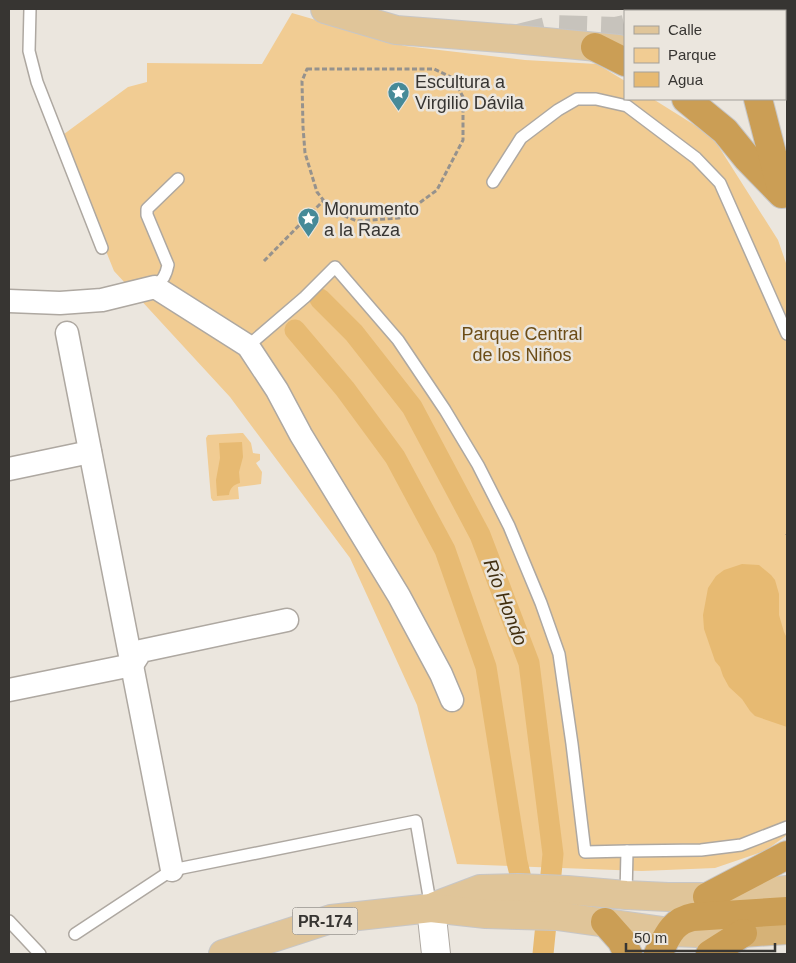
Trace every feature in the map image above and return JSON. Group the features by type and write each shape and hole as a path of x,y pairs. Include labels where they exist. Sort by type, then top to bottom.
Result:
{"highway":[{"path":"596,47 624,61"},
{"path":"687,100 725,131 785,202"},
{"path":"758,100 785,202"},
{"path":"707,897 787,855"},
{"path":"664,943 678,922 684,919 787,911"},
{"path":"606,922 621,940 628,954"},
{"path":"710,954 743,933 787,930"}],"main road":[{"path":"325,9 396,30 624,50"},
{"path":"431,908 483,901 518,888 619,895 707,897 787,890"},
{"path":"483,901 557,916 606,922 664,943 743,933"},
{"name":"PR-174","path":"223,954 330,919 431,908"}],"street":[{"path":"9,300 60,303 102,300 155,287 248,346 277,390 301,435 399,596 441,674 452,700"},
{"path":"67,333 172,870"},
{"path":"9,469 90,452"},
{"path":"9,690 132,665 141,651 287,620"},
{"path":"431,908 436,954"}],"lane":[{"path":"30,9 29,51 37,82 102,248"},
{"path":"493,182 521,138 558,110 577,99 596,99 627,106 696,158 720,183 787,334"},
{"path":"155,287 164,279 168,265 147,215 147,209 178,179"},
{"path":"248,346 305,297 335,267 398,340 445,410 478,465 509,526 541,603 559,654 585,852 701,850 741,845 787,827"},
{"path":"75,934 172,870 416,821 431,908"},
{"path":"619,895 627,851"},
{"path":"9,921 40,954"}],"path":[{"path":"307,69 434,69 453,78 463,97 463,140 437,190 399,218 357,221 332,211 323,201 317,192 305,153 302,80 307,69"},
{"path":"264,261 323,201"}],"green space":[{"name":"Parque Central de los Niños","path":"292,13 405,46 525,60 597,64 624,80 624,100 655,100 712,136 778,240 787,266 787,835 765,851 715,868 642,871 457,864 417,705 350,558 230,397 114,271 60,137 128,87 147,82 147,63 262,64"},
{"path":"243,433 251,443 253,453 260,454 260,460 256,463 262,472 261,484 238,487 239,499 213,501 211,498 206,438 208,435"}],"water":[{"path":"242,442 243,457 239,472 240,483 232,487 229,495 217,496 216,480 220,458 219,443"},
{"path":"742,564 759,565 775,580 779,594 779,615 787,638 787,727 755,716 742,699 729,687 720,667 715,661 704,629 703,615 708,588 716,576 724,570"}],"waterway":[{"name":"Río Hondo","path":"320,299 354,333 412,407 480,535 529,663 553,854 543,954"},
{"name":"Río Hondo","path":"295,330 345,389 395,457 445,550 486,667 517,862 527,903"}],"tunnel":[{"path":"518,38 555,29 616,31 624,29"}],"place":[{"name":"Escultura a Virgilio Dávila","path":"399,111"},
{"name":"Monumento a la Raza","path":"308,238"}]}
